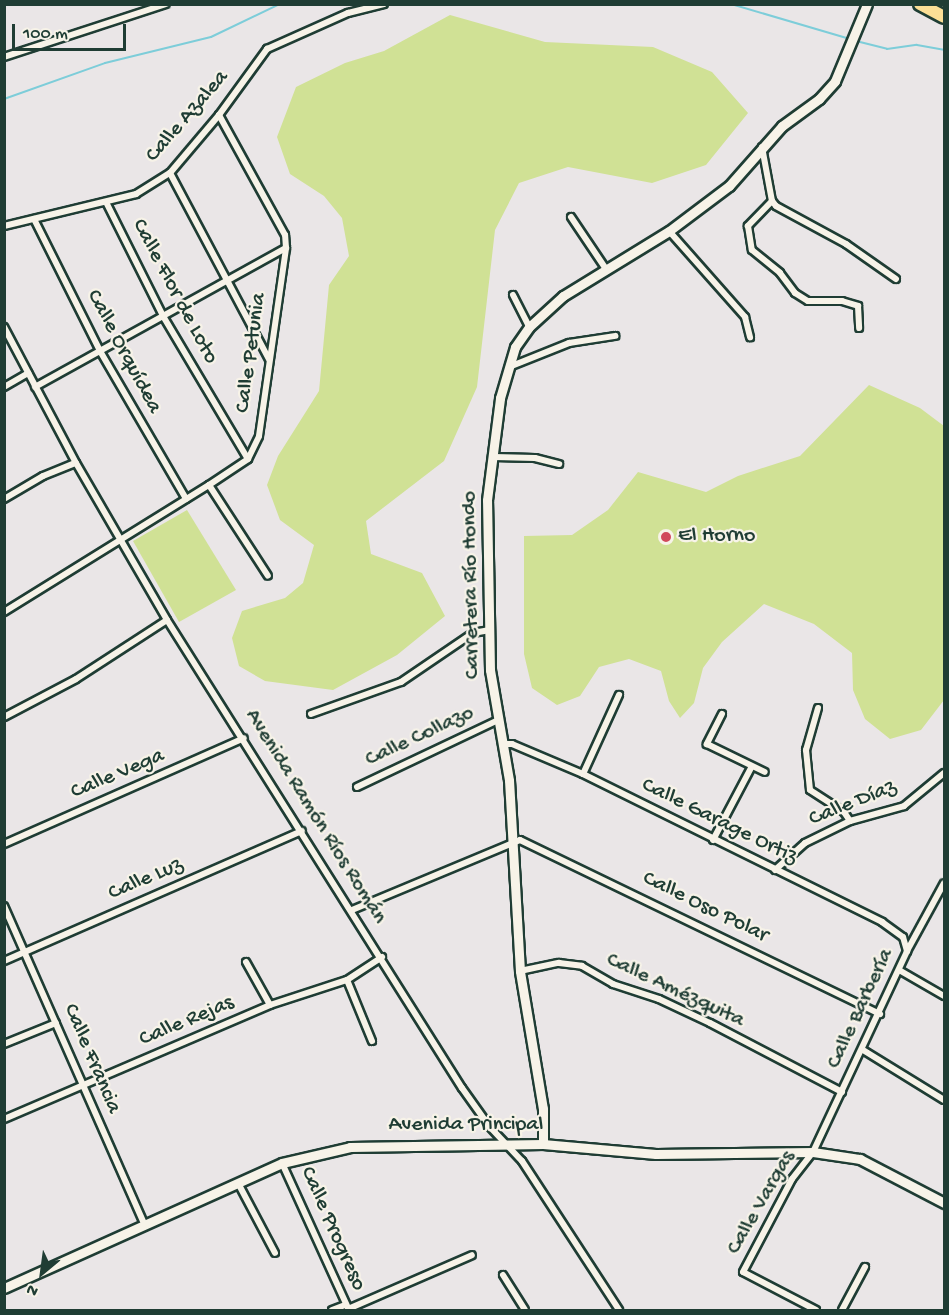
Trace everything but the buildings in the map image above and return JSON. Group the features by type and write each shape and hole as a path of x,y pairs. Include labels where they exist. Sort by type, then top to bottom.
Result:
{"highway":[{"path":"920,4 945,16"}],"street":[{"path":"4,57 145,7 166,4"},
{"name":"Calle Azalea","path":"4,226 107,204 136,194 170,173 219,116 267,49 348,13 384,4"},
{"name":"Carretera Río Hondo","path":"543,1144 543,1109 520,971 513,841 503,744 490,670 487,500 501,398 509,367 515,347 529,327 562,296 669,231 729,186 782,126 819,99 844,64 867,4"},
{"name":"Calle Petunia","path":"219,116 285,235 286,248 259,436 248,459"},
{"path":"762,147 772,201 846,244 896,279"},
{"path":"170,173 269,359"},
{"path":"772,201 748,226 752,250 780,273 795,293 808,301 842,301 858,306 859,328"},
{"name":"Calle Flor de Loto","path":"107,204 163,316 248,459"},
{"path":"571,217 606,269"},
{"name":"Calle Orquídea","path":"34,219 99,351 186,500"},
{"path":"669,231 745,316 750,337"},
{"path":"35,387 286,248"},
{"path":"513,295 529,327"},
{"name":"Avenida Ramón Ríos Román","path":"4,327 76,463 167,620 244,738 477,1110 509,1144 619,1311"},
{"path":"509,367 569,343 615,336"},
{"path":"4,387 28,373"},
{"path":"494,457 535,458 560,464"},
{"path":"4,612 248,459"},
{"path":"4,499 43,476 76,463"},
{"path":"209,485 268,576"},
{"path":"6,714 76,678 167,620"},
{"path":"311,714 401,682 473,633 490,630"},
{"path":"583,774 619,695"},
{"path":"818,708 806,750 810,790 844,812 850,820"},
{"path":"722,714 707,744 751,768 765,772"},
{"name":"Calle Collazo","path":"357,787 498,720"},
{"name":"Calle Vega","path":"4,844 244,738"},
{"name":"Calle Garage Ortiz","path":"503,744 512,744 583,774 882,922 903,937 907,951"},
{"path":"713,840 751,768"},
{"name":"Calle Díaz","path":"775,870 804,843 850,820 904,806 945,773"},
{"name":"Calle Luz","path":"4,961 302,831"},
{"name":"Calle Oso Polar","path":"513,841 520,840 558,855 880,1014"},
{"path":"352,910 513,841"},
{"name":"Calle Barbería","path":"813,1152 880,1014 907,951 945,883"},
{"name":"Calle Francia","path":"4,906 145,1227"},
{"name":"Calle Rejas","path":"4,1119 270,1005 347,980 382,957"},
{"path":"246,962 270,1005"},
{"name":"Calle Amézquita","path":"520,971 559,963 582,966 613,984 659,999 710,1023 842,1092"},
{"path":"899,970 945,996"},
{"path":"347,980 372,1041"},
{"path":"4,1044 56,1023"},
{"path":"863,1050 945,1100"},
{"name":"Avenida Principal","path":"4,1288 145,1227 282,1163 350,1147 543,1144 656,1154 813,1152 860,1160 945,1203"},
{"name":"Calle Vargas","path":"806,1308 743,1272 792,1179 813,1152"},
{"name":"Calle Progreso","path":"282,1163 348,1308"},
{"path":"238,1183 275,1253"},
{"path":"332,1311 348,1308 472,1255"},
{"path":"842,1311 866,1267"},
{"path":"503,1275 525,1311"},
{"path":"806,1308 816,1311"}],"green space":[{"path":"450,15 545,42 653,47 712,72 748,113 706,165 652,183 568,167 519,183 495,230 477,387 444,461 366,521 371,554 422,573 445,616 397,655 333,690 265,681 239,666 232,638 242,611 285,598 303,583 314,545 280,520 267,485 278,456 319,391 329,285 349,256 342,218 324,196 290,174 277,137 296,87 345,63 384,51"},
{"path":"869,385 920,408 944,426 944,700 921,730 890,739 865,719 853,690 852,653 814,624 764,604 722,642 703,668 694,703 680,718 669,701 661,671 629,659 599,667 580,696 557,705 532,688 524,654 524,536 572,535 608,510 638,472 706,492 738,476 800,456"},
{"path":"187,510 236,590 179,622 133,541"}],"waterway":[{"path":"4,99 105,63 211,37 280,4"},
{"path":"731,4 850,39"},
{"path":"856,41 887,49 917,45 944,50"}],"place":[{"name":"El Horno","path":"666,537"}]}
